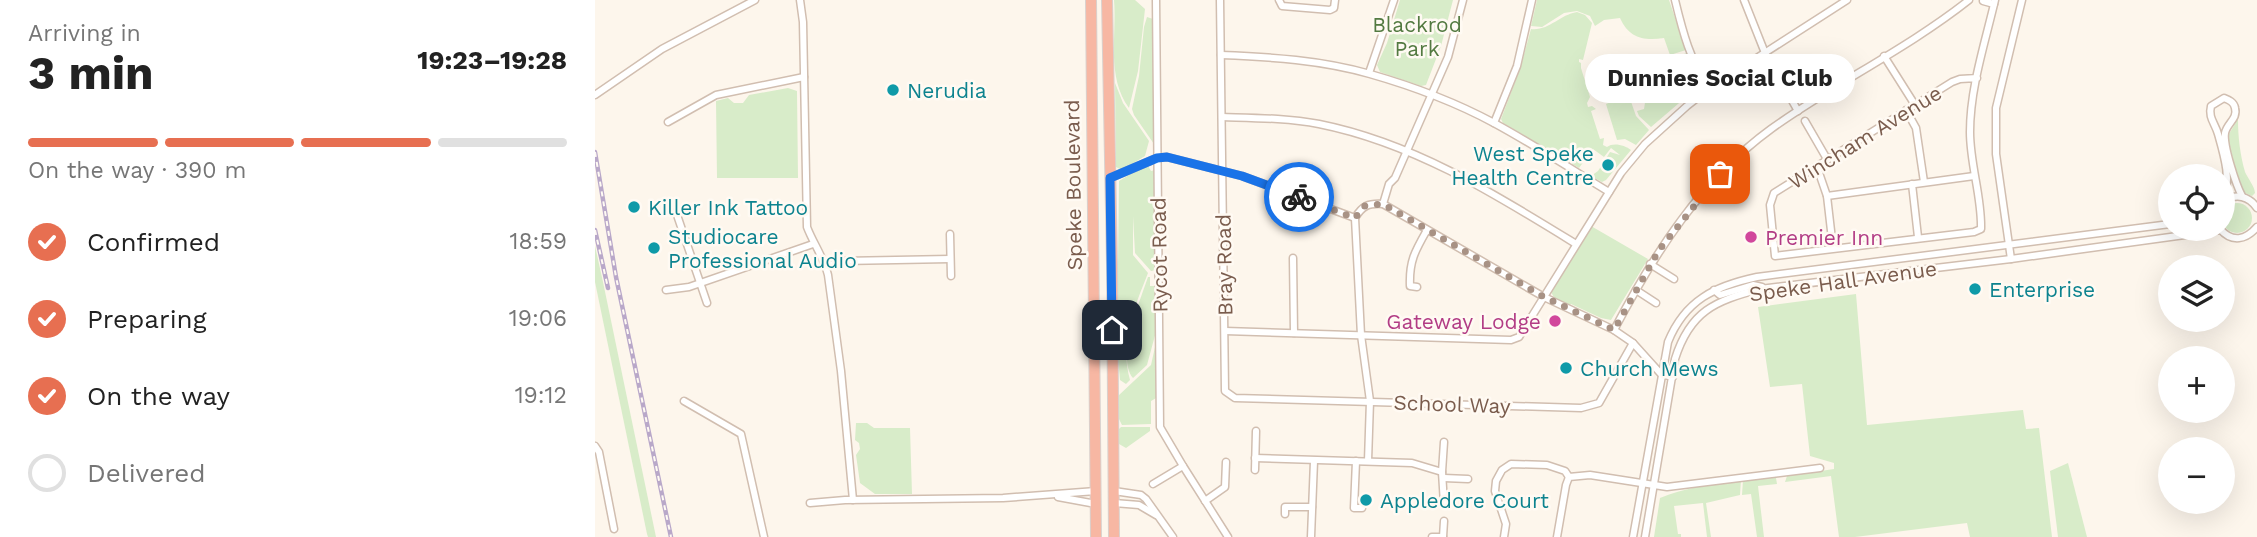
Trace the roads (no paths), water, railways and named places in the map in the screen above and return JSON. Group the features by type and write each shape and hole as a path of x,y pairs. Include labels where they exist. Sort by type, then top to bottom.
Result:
{"highway":[{"name":"Speke Boulevard","path":"1091,0 1096,537"},
{"name":"Speke Boulevard","path":"1107,0 1114,537"},
{"path":"1093,177 1110,178"},
{"path":"1096,491 1114,491"},
{"path":"1096,504 1114,503"}],"street":[{"path":"734,0 738,8"},
{"path":"595,95 662,49 755,0"},
{"path":"800,0 807,227 826,266 841,371 853,500"},
{"name":"Rycot Road","path":"1156,0 1160,427 1182,466"},
{"name":"Bray Road","path":"1220,0 1225,391 1235,398"},
{"path":"1279,0 1282,6 1330,10 1334,8 1335,0"},
{"path":"1369,73 1394,0"},
{"path":"1383,204 1389,184 1395,178 1448,57 1463,0"},
{"path":"1494,123 1517,66 1532,0"},
{"path":"1675,0 1679,20 1703,79 1710,88"},
{"path":"1744,0 1765,52 1798,111"},
{"path":"1225,331 1511,340 1519,337 1621,173 1646,144 1710,88 1847,0"},
{"path":"1614,330 1650,264 1678,224 1727,166 1798,111 1932,27 1969,0"},
{"path":"2011,259 1996,154 1996,108 2022,0"},
{"path":"1817,167 1828,196 1833,248 1981,229 1970,119 1994,2 1983,1"},
{"path":"1221,55 1293,59 1369,73 1433,95 1494,123 1609,192"},
{"path":"1884,56 1915,105"},
{"path":"669,122 716,95 804,77"},
{"name":"Wincham Avenue","path":"1833,248 1775,256 1771,198 1774,193 1952,82 1977,78"},
{"path":"2225,164 2218,133 2209,115 2211,106 2224,98 2231,101 2235,108 2235,117 2225,135 2236,184 2242,196"},
{"path":"1906,110 1916,128 1924,182"},
{"path":"1222,117 1318,124 1357,133 1408,150 1479,186 1577,244"},
{"path":"1805,121 1828,159"},
{"path":"2223,155 2223,164"},
{"path":"1110,178 1157,158 1167,157 1254,180 1355,218"},
{"path":"1828,196 1974,176"},
{"path":"1912,184 1918,237"},
{"path":"2235,196 2242,196 2257,208"},
{"path":"1369,461 1370,401 1361,335 1355,218 1364,206 1383,204 1544,297 1614,330 1633,343 1661,374 1673,377"},
{"path":"676,212 707,303"},
{"name":"Speke Hall Avenue","path":"1633,537 1668,342 1683,315 1704,295 1727,284 1757,277 2158,226"},
{"name":"Speke Hall Avenue","path":"2235,238 2241,239 2250,235 2257,227"},
{"path":"1417,287 1410,286 1410,266 1413,254 1427,230"},
{"path":"950,234 951,276"},
{"name":"Speke Hall Avenue","path":"1645,537 1679,344 1692,322 1713,305 1731,296 1767,288 2158,239"},
{"path":"666,290 689,287 813,244"},
{"path":"1293,258 1294,333"},
{"path":"826,266 842,261 950,259"},
{"path":"1650,264 1674,279"},
{"path":"1714,290 1720,295 1753,285 1767,288"},
{"path":"1636,290 1656,303"},
{"name":"School Way","path":"1235,398 1581,408 1593,406 1602,399 1633,343"},
{"path":"684,401 741,434 764,537"},
{"path":"1255,470 1256,431"},
{"path":"595,446 599,452 614,529"},
{"path":"1442,446 1444,504"},
{"path":"1255,458 1412,463 1443,475 1468,478"},
{"path":"1311,537 1314,461"},
{"path":"1356,461 1354,508 1362,509"},
{"path":"1205,501 1225,487 1226,462"},
{"path":"1504,537 1506,524 1495,491 1496,481 1502,470 1511,464 1547,465 1565,471 1569,477"},
{"path":"1153,484 1182,466 1226,535 1217,537"},
{"path":"1569,477 1583,475 1667,487 1820,468"},
{"path":"1557,537 1569,477"},
{"path":"810,503 1049,496 1096,491"},
{"path":"1114,491 1141,495 1173,537"},
{"path":"1049,496 1096,504"},
{"path":"1114,503 1139,505 1160,518"},
{"path":"1285,507 1312,507"},
{"path":"1432,537 1443,537 1444,521"}],"railway":[{"path":"595,152 616,277 671,537"},
{"path":"595,230 608,288"}],"place":[{"name":"Nerudia","path":"893,90"},
{"name":"West Speke Health Centre","path":"1608,165"},
{"name":"Dunnies Social Club","path":"1720,174"},
{"name":"Killer Ink Tattoo","path":"634,207"},
{"name":"Premier Inn","path":"1751,237"},
{"name":"Studiocare Professional Audio","path":"654,248"},
{"name":"Enterprise","path":"1975,289"},
{"name":"Gateway Lodge","path":"1555,321"},
{"name":"Church Mews","path":"1566,368"},
{"name":"Appledore Court","path":"1366,500"}],"park label":[{"name":"Blackrod Park","path":"1417,36"}]}
